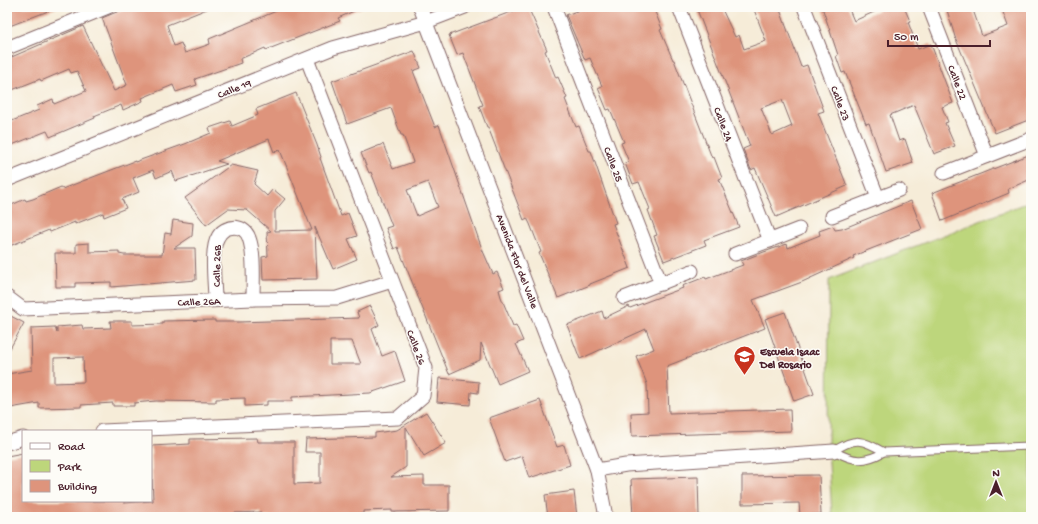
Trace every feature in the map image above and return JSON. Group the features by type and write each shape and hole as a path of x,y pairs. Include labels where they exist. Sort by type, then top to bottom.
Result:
{"street":[{"path":"7,48 108,7"},
{"name":"Avenida Flor del Valle","path":"420,7 598,470 606,517"},
{"name":"Calle 19","path":"7,180 333,48 426,22 465,7"},
{"name":"Calle 25","path":"554,7 661,284"},
{"name":"Calle 24","path":"679,7 770,241"},
{"name":"Calle 23","path":"804,7 878,198"},
{"name":"Calle 22","path":"929,7 987,156"},
{"name":"Calle 26","path":"125,430 398,418 424,396 426,368 307,58"},
{"path":"944,173 1031,139"},
{"path":"832,216 899,190"},
{"name":"Calle 26B","path":"215,300 214,248 217,238 223,230 234,227 241,229 249,235 251,244 253,299"},
{"path":"735,254 799,229"},
{"path":"624,298 692,271"},
{"name":"Calle 26A","path":"7,297 23,309 215,300 337,298 392,281"},
{"path":"7,443 22,438"},
{"path":"598,470 626,465 834,451"}],"lane":[{"path":"884,452 867,442 847,443 834,451 849,460 871,459 884,452 1031,446"}],"green space":[{"path":"1031,201 1031,517 832,517 828,445 829,280"}],"building":[{"path":"7,7 56,7 56,8 7,27"},
{"path":"129,7 212,7 167,25 174,46 181,43 185,53 210,44 209,39 286,7 363,7 338,18 340,21 266,50 265,48 240,59 241,63 195,79 197,85 176,92 173,85 142,98 143,101 123,110 121,105 50,137 47,131 7,147 7,123 39,110 37,106 53,99 54,104 86,91 77,71 71,73 69,69 41,81 40,79 7,92 7,59 83,26 114,91 127,85 102,18"},
{"path":"524,7 528,7 547,50 545,51 556,78 558,77 567,98 565,99 576,127 579,126 589,151 591,151 616,223 613,224 630,268 558,298 539,253 541,252 530,224 527,218 524,220 487,127 479,106 483,105 463,53 457,55 449,35"},
{"path":"587,7 653,7 662,29 660,30 674,60 712,158 714,157 722,178 719,179 739,227 704,240 706,245 664,261 654,236 657,235 648,210 650,209 639,182 633,184 625,163 629,162 621,143 624,142 610,109 607,110 598,88 602,86 590,58 585,60 566,15"},
{"path":"696,7 721,7 735,37 739,35 744,49 766,41 753,7 779,7 801,67 807,65 824,111 818,113 847,186 776,217 755,168 751,170 743,149 750,146","holes":["782,100 792,126 772,135 761,108"]},
{"path":"822,7 848,7 854,21 885,7 904,7 910,21 908,22 918,49 931,44 953,103 942,107 948,122 945,123 955,146 934,154 914,105 890,115 899,141 905,139 913,163 886,172 869,123 866,124 845,72 842,73 836,56 838,55"},
{"path":"955,7 972,7 982,36 1008,26 1001,7 1031,7 1031,119 995,133 955,37 947,10"},
{"path":"414,51 421,68 413,71 435,127 439,125 482,249 493,274 497,272 504,288 499,290 501,297 513,326 516,325 523,341 516,344 528,371 498,384 481,343 480,360 449,374 398,247 394,249 386,228 392,226 371,172 369,173 361,153 383,144 393,169 413,162 403,135 401,135 391,108 347,124 332,81","holes":["428,182 438,207 417,216 407,190"]},
{"path":"296,93 317,145 320,158 341,216 348,213 357,236 348,239 357,259 333,269 315,227 317,279 263,280 262,257 268,256 267,232 271,231 247,210 228,209 206,225 185,198 231,165 258,171 254,184 267,196 273,189 285,199 275,211 275,231 312,230 280,150 274,152 269,139 217,161 227,164 176,181 172,171 156,178 153,170 133,178 139,192 122,199 126,208 104,217 103,213 50,232 49,230 7,247 7,207 25,199 26,201 33,199 61,187 62,189 135,161 185,144 211,133 209,128 230,121 232,126 258,115 256,109"},
{"path":"1031,154 1031,179 1008,189 1009,193 942,221 932,193"},
{"path":"911,201 922,229 853,256 854,258 802,282 753,300 765,328 667,366 669,413 790,409 791,431 632,436 631,413 648,412 647,384 636,356 654,349 646,329 580,359 567,325 602,311 604,318 629,306 630,308 683,288 682,286 705,277 706,279 743,265 741,261 764,252 787,244 788,248 820,235 819,231 833,226 835,230 842,229"},
{"path":"173,220 193,223 192,236 174,248 195,248 196,280 111,287 111,282 75,283 75,287 56,287 55,253 76,253 76,244 89,243 89,252 119,251 119,254 124,255 162,255 165,233 171,234"},
{"path":"370,306 379,325 372,329 382,356 395,351 405,381 370,393 292,397 292,401 267,401 267,405 245,406 245,398 216,399 216,402 156,401 134,403 134,406 113,406 113,403 81,405 81,407 39,408 39,403 10,408 7,390 7,374 32,370 31,328 55,327 57,333 57,327 82,325 83,329 111,328 110,321 132,321 132,325 163,324 163,321 215,320 215,322 239,322 359,318 357,312","holes":["330,341 352,341 361,364 330,364","83,357 84,382 54,383 54,358"]},
{"path":"785,312 814,394 794,401 765,319"},
{"path":"7,314 24,323 7,354"},
{"path":"439,378 479,382 478,393 471,392 470,405 437,402"},
{"path":"540,400 557,447 564,445 570,465 529,478 522,456 505,462 489,418"},
{"path":"426,412 446,443 424,456 406,427 406,467 391,477 424,476 424,485 449,485 449,511 363,511 363,514 304,514 304,516 292,517 261,517 261,512 234,513 235,517 7,517 7,456 22,453 22,502 152,502 152,446 190,444 190,439 257,438 258,442 294,442 294,484 320,483 320,452 305,452 306,439 375,437 375,433 397,430"},
{"path":"819,475 821,514 800,515 799,503 742,504 742,476"},
{"path":"698,477 699,517 633,517 631,479"},
{"path":"574,491 577,517 548,517 545,495"}],"place":[{"name":"Escuela Isaac Del Rosario","path":"744,376"}]}
